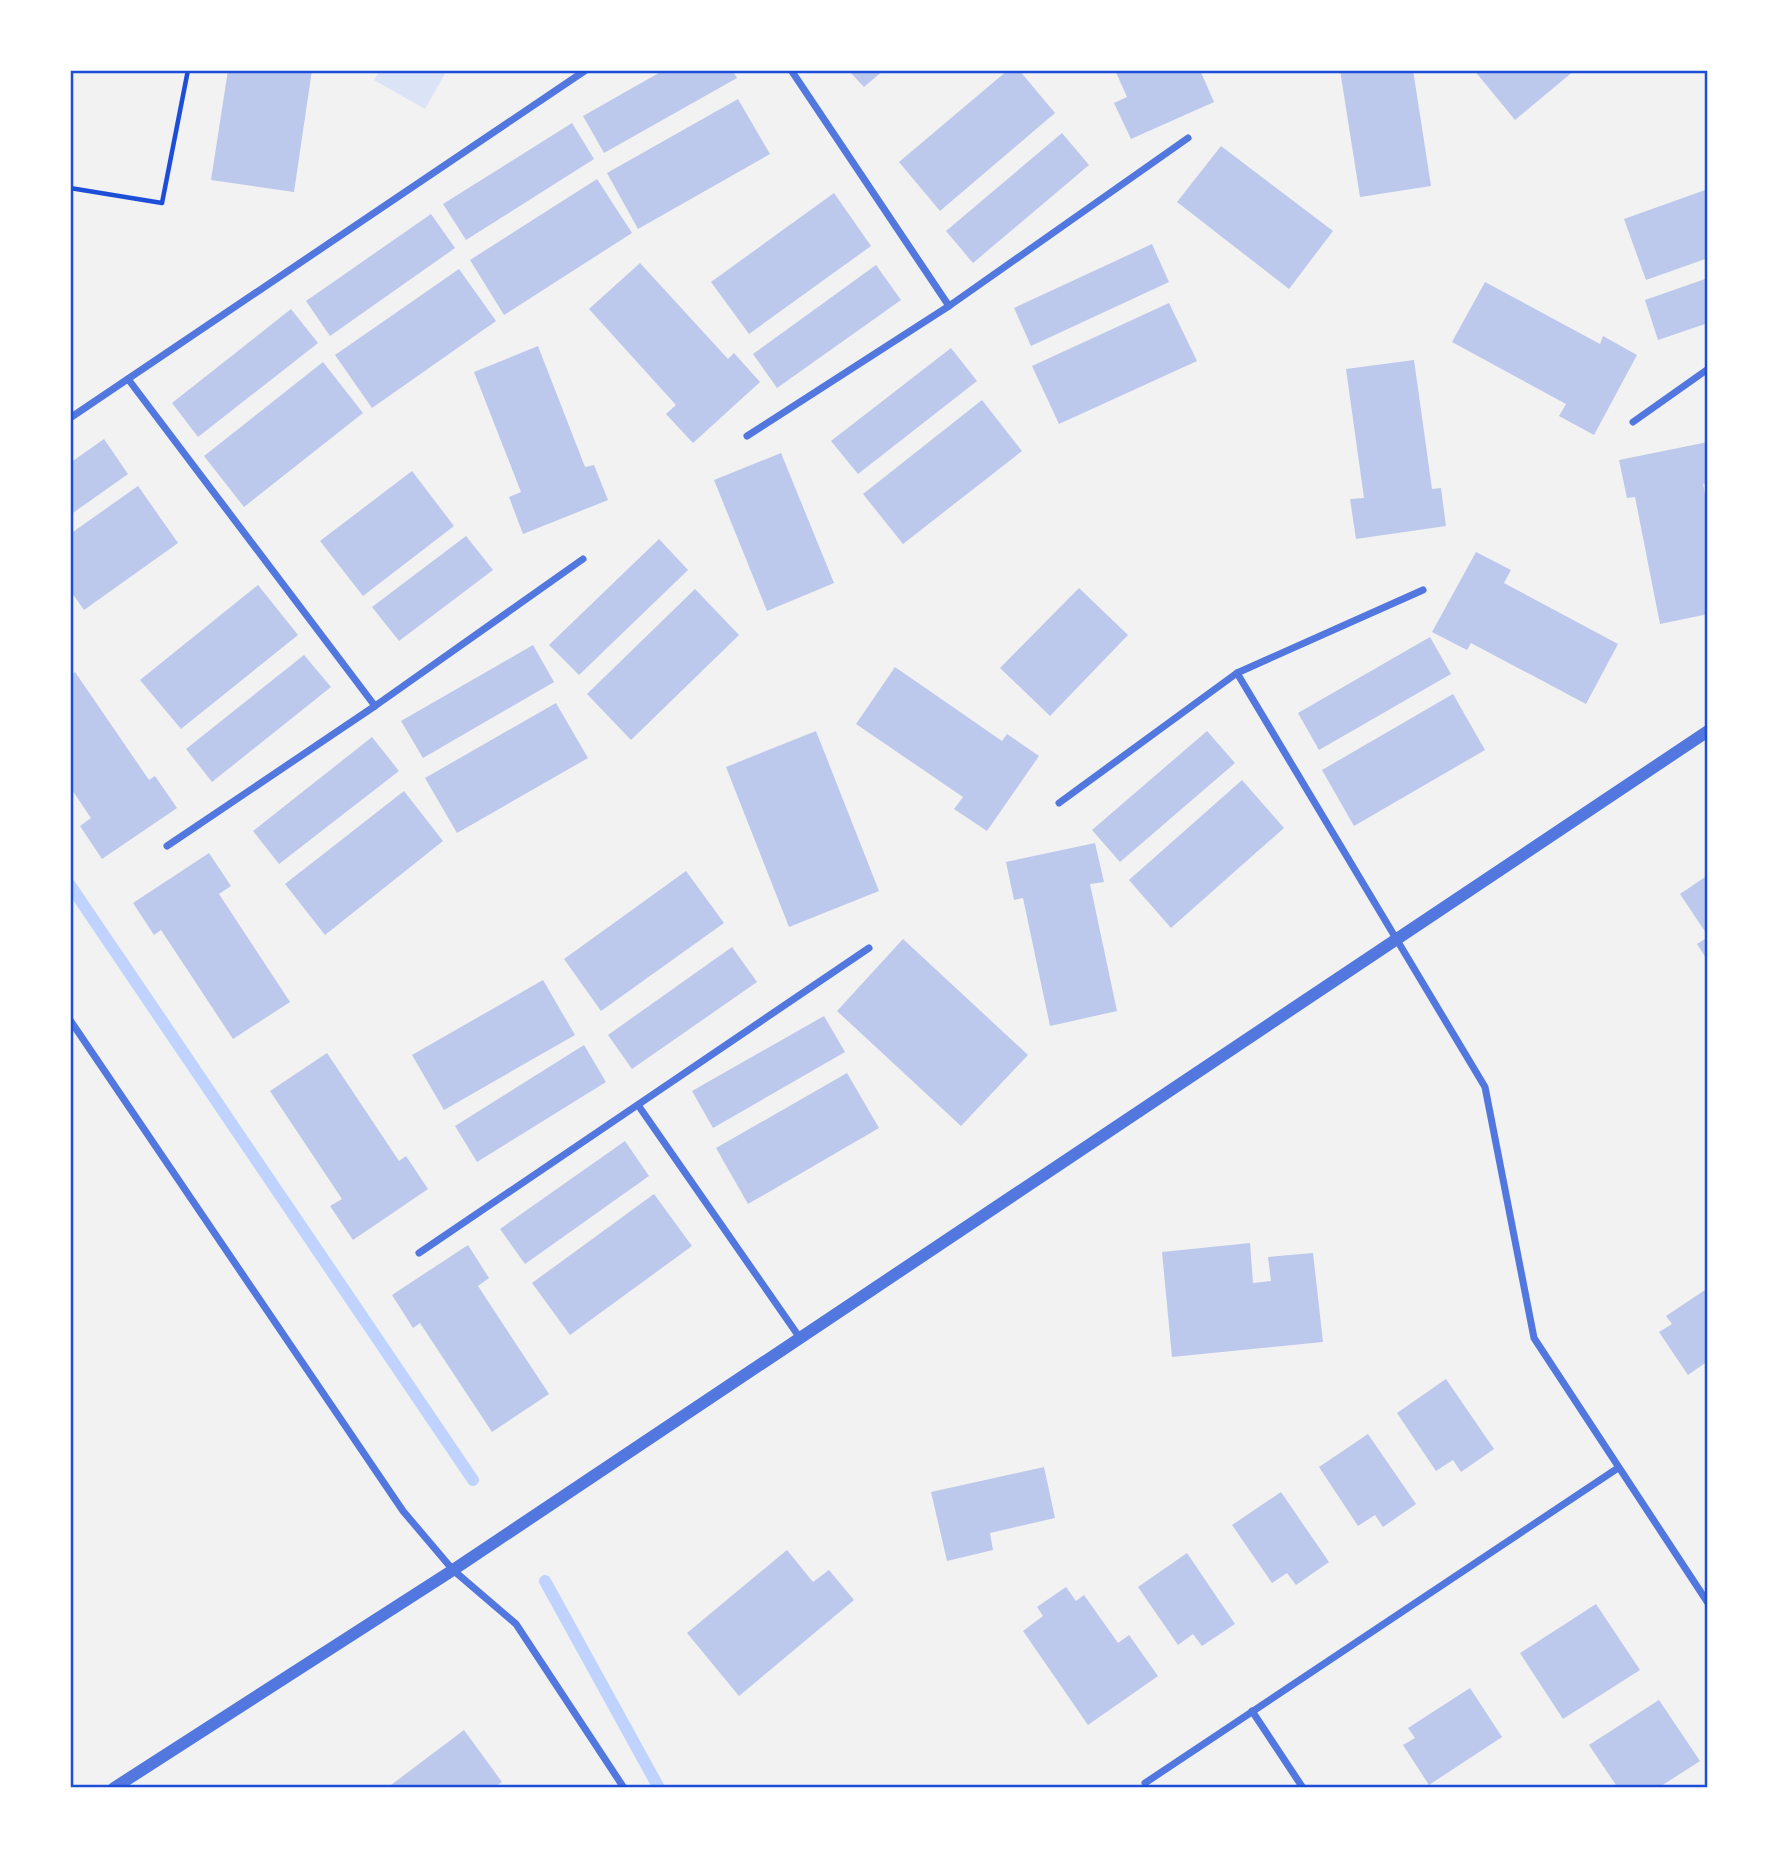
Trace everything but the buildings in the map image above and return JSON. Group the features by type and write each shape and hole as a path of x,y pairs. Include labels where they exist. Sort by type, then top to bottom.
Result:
{"street":[{"path":"70,418 586,70"},
{"path":"791,70 949,306"},
{"path":"747,436 949,306 1188,138"},
{"path":"1633,422 1708,369"},
{"path":"128,379 375,706"},
{"path":"167,846 375,706 583,559"},
{"path":"1059,803 1237,673 1423,590"},
{"path":"1237,673 1485,1087 1534,1338 1708,1603"},
{"path":"114,1788 453,1570 1708,731"},
{"path":"419,1253 869,948"},
{"path":"70,1020 402,1511 453,1570 516,1624 625,1788"},
{"path":"638,1105 800,1338"},
{"path":"1145,1783 1618,1468"},
{"path":"1252,1711 1303,1788"}],"path":[{"path":"70,188 162,203 188,70"}],"shaded area":[{"path":"380,70 447,70 425,109 374,80"}],"waterway":[{"path":"70,885 473,1480"},
{"path":"545,1581 659,1788"}]}
